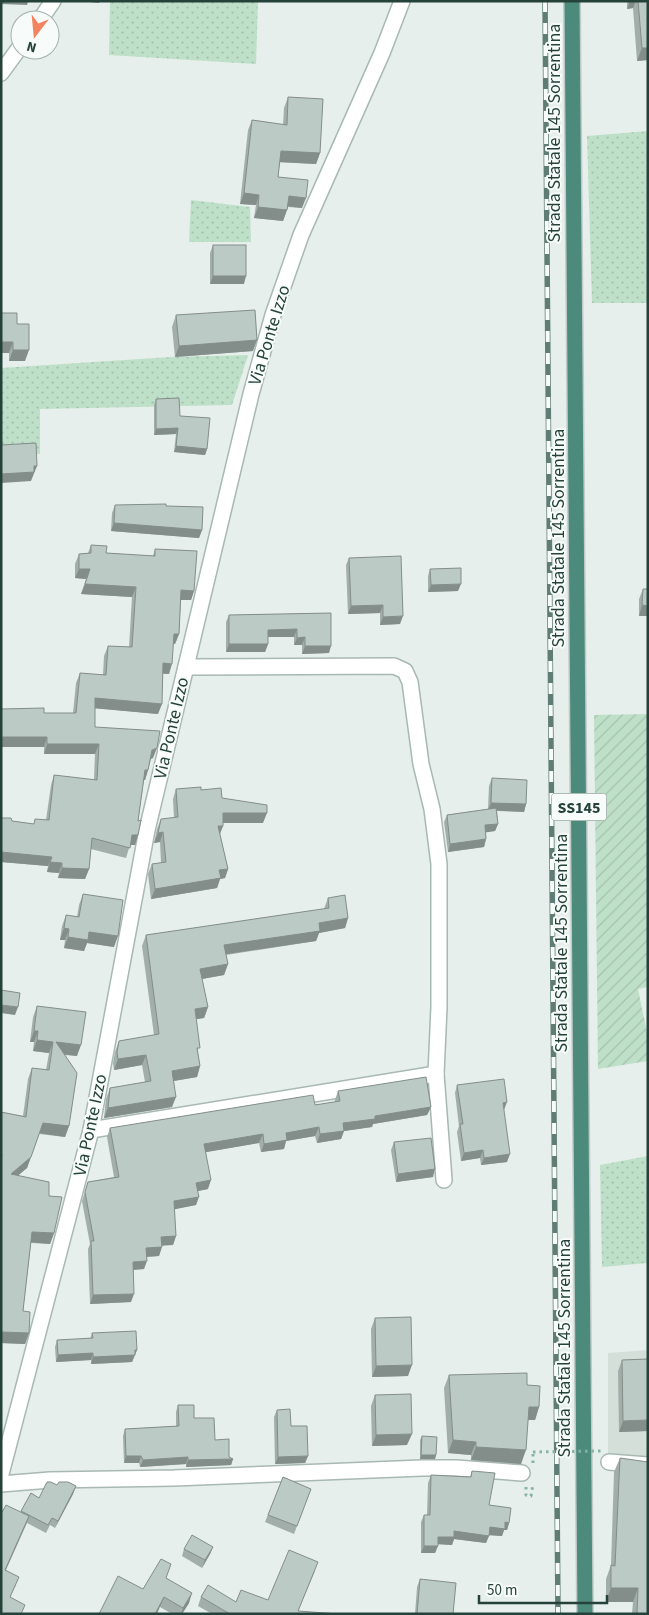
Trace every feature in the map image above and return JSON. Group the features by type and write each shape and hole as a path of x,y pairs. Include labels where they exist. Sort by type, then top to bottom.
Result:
{"highway":[{"name":"Strada Statale 145 Sorrentina","path":"572,1 585,1614"}],"street":[{"name":"Via Ponte Izzo","path":"1,1474 90,1130 147,830 229,484 273,315 301,235 382,53 402,1"},
{"path":"1,73 10,60"},
{"path":"186,667 394,666 405,671 410,682 421,764 432,809 439,864 439,1007 436,1074 444,1180"},
{"path":"90,1130 436,1074"},
{"path":"606,1457 648,1465"},
{"path":"1,1484 50,1480 174,1478 422,1468 456,1468 522,1473"}],"path":[{"path":"533,1452 606,1457"}],"shaded area":[{"path":"648,1350 648,1459 608,1456 608,1353"}],"green space":[{"path":"110,1 258,1 256,64 109,55"},
{"path":"648,131 648,303 592,303 587,136"},
{"path":"191,200 250,207 251,242 189,242"},
{"path":"248,355 232,405 40,409 40,454 1,454 1,368 171,357"},
{"path":"648,714 648,987 638,989 648,1037 648,1061 598,1069 594,715"},
{"path":"648,1156 648,1263 602,1267 600,1165"}],"building":[{"path":"638,1 648,1 648,48 642,48"},
{"path":"288,97 323,99 320,153 281,151 278,177 308,180 306,198 289,196 287,210 258,207 259,195 244,193 252,120 287,125"},
{"path":"213,245 246,245 246,276 213,276"},
{"path":"255,310 257,340 179,346 176,315"},
{"path":"1,313 17,313 17,324 29,324 29,350 13,350 13,342 1,342"},
{"path":"179,398 180,416 210,418 207,449 176,446 178,428 156,429 156,399"},
{"path":"36,443 37,466 34,466 34,472 1,474 1,445"},
{"path":"166,504 166,506 203,507 202,530 114,523 115,505"},
{"path":"91,545 107,546 106,553 155,556 155,549 197,551 194,591 181,590 179,634 174,634 172,664 163,663 162,704 95,698 95,727 160,731 157,748 152,750 148,770 145,770 138,835 132,835 130,848 92,838 89,869 62,868 62,863 50,862 52,857 1,852 1,818 11,818 12,821 34,824 35,819 49,820 54,775 97,780 99,744 47,744 47,737 1,737 1,709 44,708 44,713 76,713 80,673 106,675 108,646 132,647 136,587 85,584 90,569 79,569 79,554 91,553"},
{"path":"401,556 403,616 383,617 383,605 351,606 349,558"},
{"path":"461,568 461,584 431,585 430,569"},
{"path":"643,589 648,589 648,606 642,605"},
{"path":"331,613 331,646 305,646 305,637 297,638 297,629 268,630 268,644 229,644 229,615"},
{"path":"492,778 527,780 526,804 491,803"},
{"path":"201,787 201,790 221,788 222,798 267,805 267,813 223,813 223,826 218,826 228,869 219,870 221,878 155,889 152,864 166,862 163,832 158,833 161,819 178,817 176,789"},
{"path":"496,808 498,824 485,825 486,839 450,844 447,815"},
{"path":"83,894 123,900 118,936 89,932 88,940 68,937 69,929 64,928 66,915 79,917"},
{"path":"345,895 348,918 319,923 320,931 224,945 228,964 200,969 208,1007 195,1009 200,1048 197,1048 200,1066 172,1071 176,1097 108,1108 110,1088 151,1081 146,1055 118,1059 117,1052 119,1041 159,1034 146,935 329,908 328,898"},
{"path":"1,990 20,993 18,1007 1,1005"},
{"path":"37,1006 86,1012 81,1045 56,1042 77,1073 69,1126 43,1123 31,1157 11,1174 49,1182 49,1196 62,1197 54,1233 32,1232 23,1311 30,1312 29,1333 1,1332 1,1112 26,1117 32,1068 49,1070 53,1042 37,1040 38,1031 34,1031"},
{"path":"426,1077 431,1107 375,1116 375,1119 343,1123 344,1131 320,1134 319,1127 286,1133 287,1140 264,1144 263,1134 204,1144 211,1180 196,1183 199,1197 174,1201 176,1236 161,1237 162,1247 146,1248 147,1261 133,1262 134,1294 93,1295 91,1241 94,1241 85,1192 88,1182 119,1177 110,1128 313,1095 315,1105 340,1101 338,1091"},
{"path":"504,1079 507,1102 503,1103 510,1154 484,1158 483,1150 464,1153 460,1124 463,1124 457,1085"},
{"path":"431,1138 435,1169 398,1174 394,1142"},
{"path":"411,1317 412,1365 376,1366 375,1318"},
{"path":"136,1331 137,1350 135,1350 135,1355 93,1357 93,1353 58,1355 57,1340 93,1338 92,1333"},
{"path":"648,1359 648,1420 623,1421 622,1360"},
{"path":"527,1373 527,1385 540,1386 539,1407 529,1407 526,1450 476,1447 476,1442 453,1440 449,1375"},
{"path":"411,1394 412,1434 376,1435 375,1395"},
{"path":"178,1405 194,1405 194,1418 214,1418 215,1440 229,1439 229,1457 233,1459 188,1460 188,1457 143,1460 141,1456 126,1456 125,1429 179,1426"},
{"path":"290,1409 291,1426 307,1426 308,1456 278,1457 277,1410"},
{"path":"422,1436 437,1437 436,1455 421,1455"},
{"path":"620,1458 648,1462 648,1614 637,1614 638,1588 611,1588 611,1565 615,1566"},
{"path":"472,1471 495,1473 489,1505 511,1508 509,1523 505,1522 505,1529 490,1527 489,1536 454,1531 454,1537 438,1537 438,1546 424,1546 424,1515 430,1515 431,1475 471,1477"},
{"path":"283,1477 311,1489 297,1526 268,1515"},
{"path":"47,1482 57,1485 59,1482 68,1482 76,1486 58,1521 52,1518 48,1525 21,1511 31,1493 39,1498"},
{"path":"6,1505 29,1516 5,1570 19,1577 10,1597 25,1605 21,1614 1,1614 1,1514"},
{"path":"192,1535 213,1547 205,1560 184,1549"},
{"path":"289,1550 318,1562 298,1611 339,1614 230,1614 201,1597 208,1585 236,1602 241,1590 268,1600"},
{"path":"161,1559 171,1564 166,1578 192,1593 183,1608 164,1597 155,1614 99,1614 118,1576 143,1589"},
{"path":"420,1579 456,1583 453,1614 417,1614"}],"railway":[{"path":"545,1 558,1614"}]}
